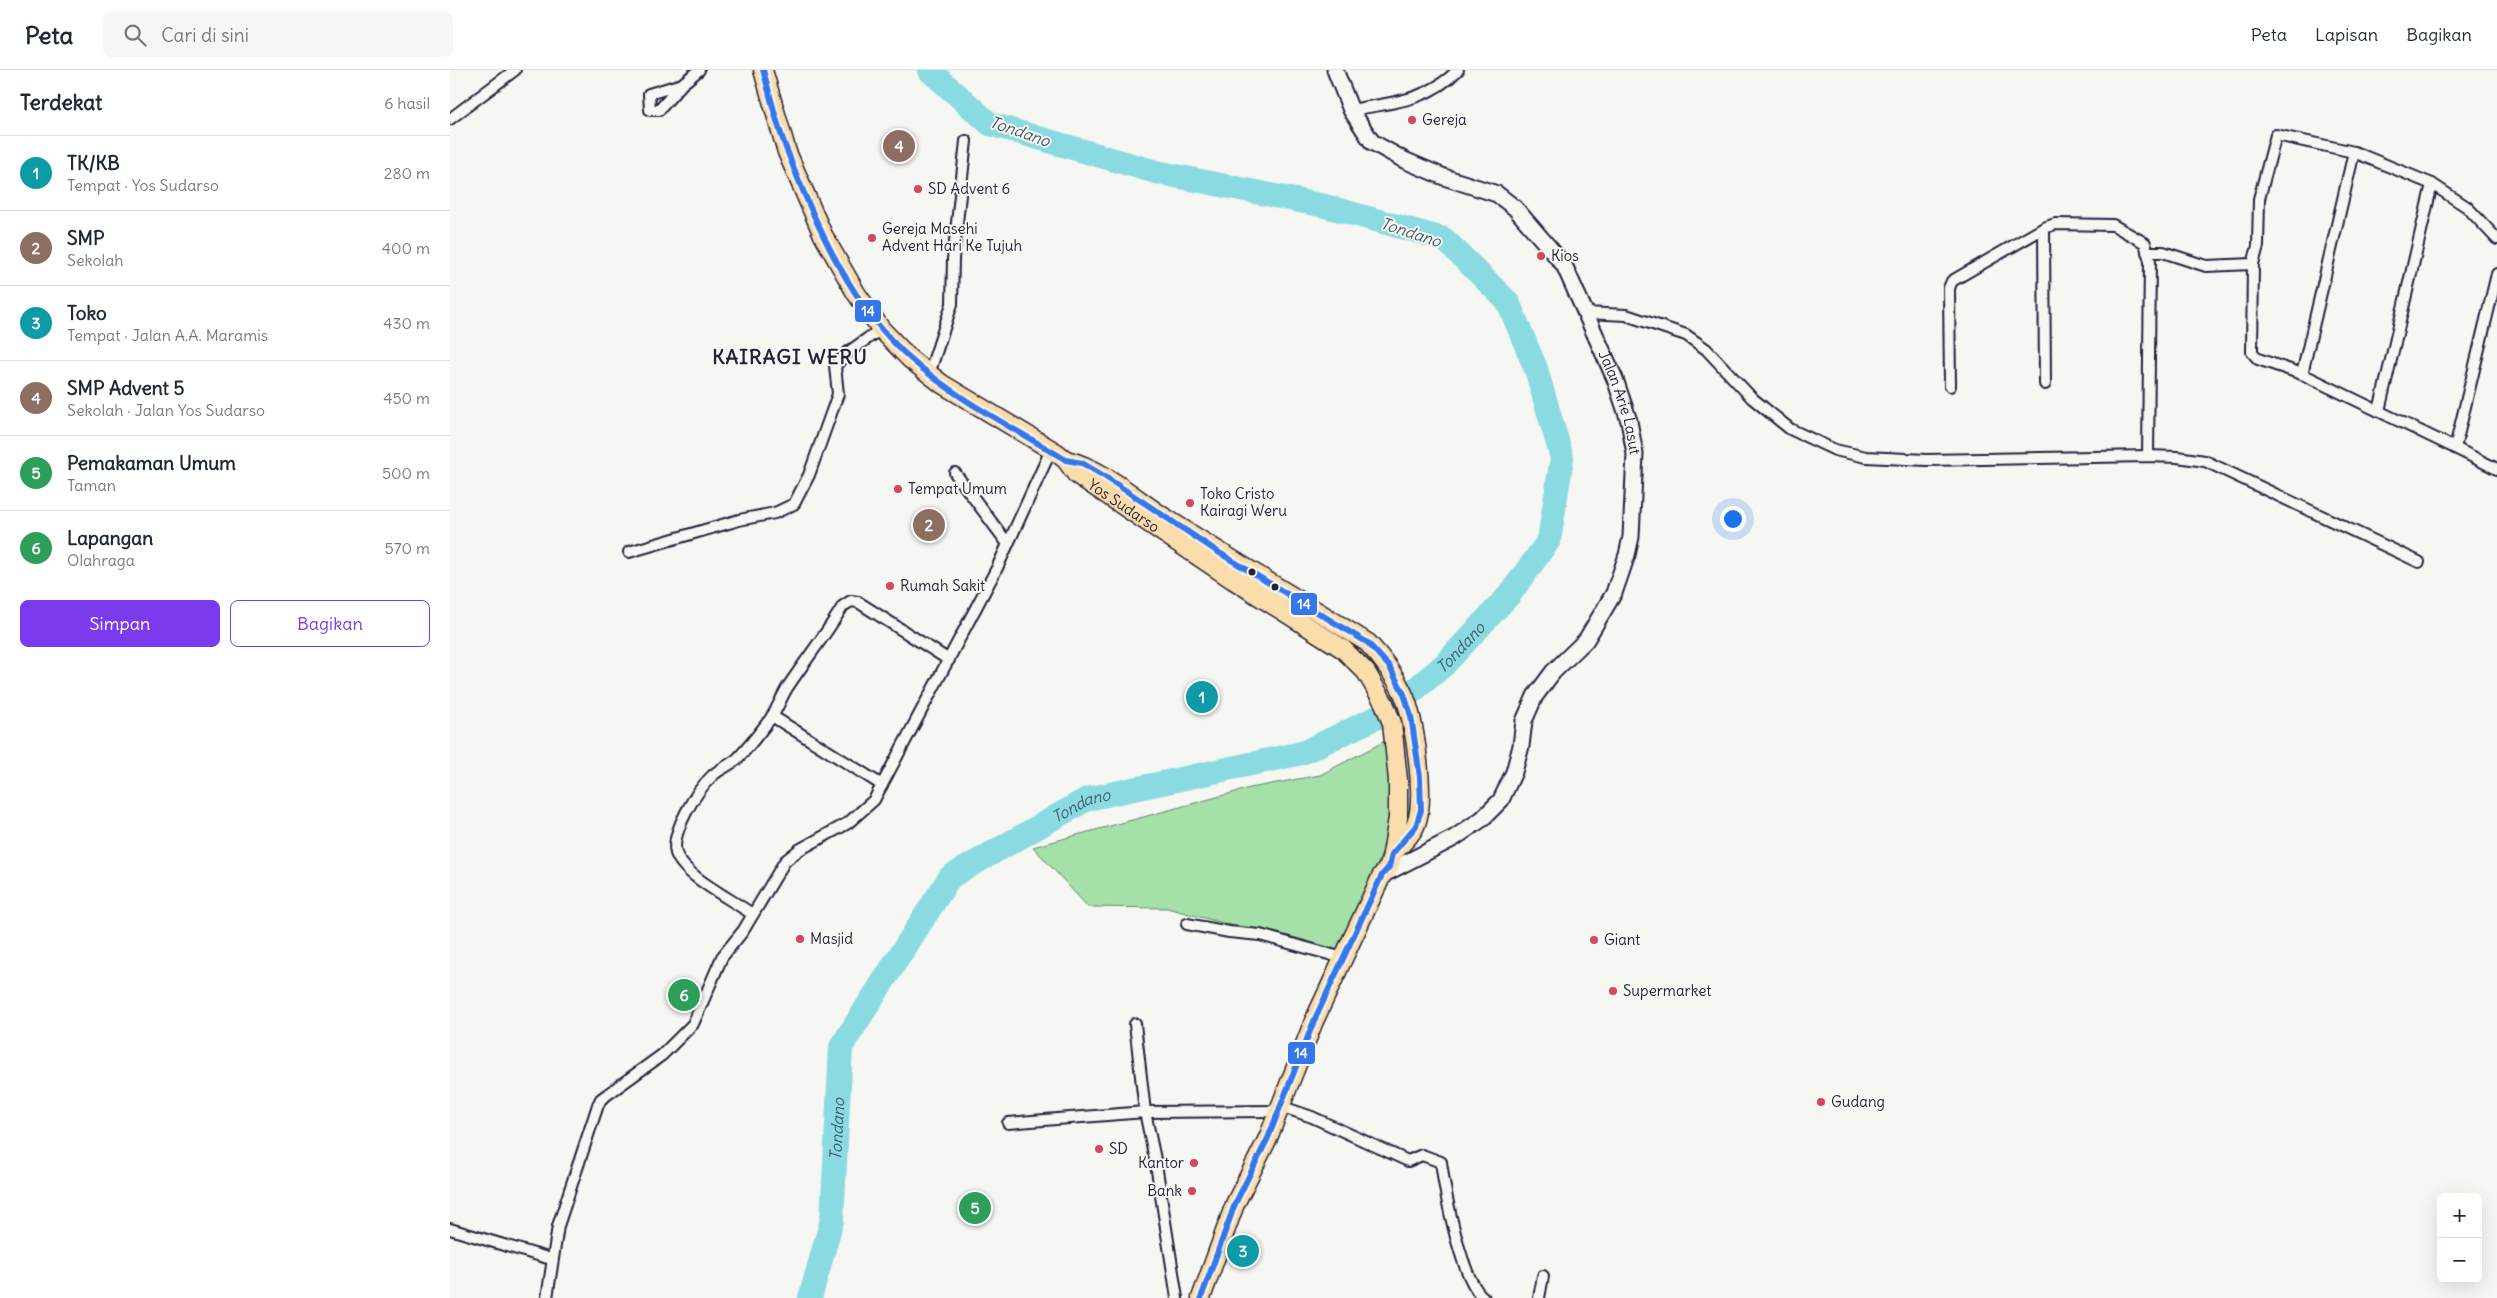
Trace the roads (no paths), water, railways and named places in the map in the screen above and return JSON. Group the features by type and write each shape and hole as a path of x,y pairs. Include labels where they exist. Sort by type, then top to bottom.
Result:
{"highway":[{"path":"763,70 787,152 823,235 856,293 881,329 910,359 929,374 1066,460"},
{"name":"Yos Sudarso","path":"1066,460 1082,463 1104,476 1218,552 1360,638 1389,666 1409,706 1420,777 1421,810 1416,826 1392,854"},
{"name":"Yos Sudarso","path":"1066,460 1076,474 1232,579 1343,649 1366,672 1384,704 1392,723 1398,780 1398,818 1389,866 1382,875 1342,958 1280,1109 1235,1204 1201,1298"}],"main road":[{"name":"Jalan Arie Lasut","path":"1335,70 1351,110 1372,142 1404,160 1444,177 1497,194 1515,208 1564,265 1615,379 1629,421 1635,454 1633,515 1627,556 1614,593 1600,621 1586,640 1553,672 1535,696 1524,722 1521,746 1507,789 1501,800 1482,819 1454,838 1382,875"}],"street":[{"path":"450,119 515,70"},
{"path":"682,84 699,70"},
{"path":"1351,110 1416,99 1446,81 1458,70"},
{"path":"2497,238 2467,207 2432,184 2354,152 2276,135 2259,199 2258,246 2253,264 2252,352 2258,359 2302,374 2497,469"},
{"path":"929,374 952,304 953,259 966,141"},
{"path":"2302,374 2354,152"},
{"path":"2379,411 2432,184"},
{"path":"1950,386 1949,288 1952,281 2044,228 2055,224 2113,225 2145,243 2150,261 2148,456"},
{"path":"2044,228 2045,384"},
{"path":"2147,252 2162,252 2206,266 2253,264"},
{"path":"2455,448 2497,274"},
{"path":"1586,313 1626,315 1686,336 1706,349 1752,398 1790,429 1835,450 1866,457 1926,460 2148,456 2177,457 2205,461 2419,562"},
{"path":"629,552 739,520 775,513 794,504 809,475 838,394 835,366 847,354 881,329"},
{"path":"547,1298 551,1260 558,1226 598,1105 601,1100 662,1055 684,1035 700,1011 722,957 752,914 784,861 799,850 848,824 874,800 949,660 1008,544 1051,450"},
{"path":"955,473 1008,544"},
{"path":"752,914 693,874 679,860 675,840 678,828 712,775 736,759 772,716 789,686 843,606 851,601 858,602 949,660"},
{"path":"772,716 882,785"},
{"path":"1187,924 1230,932 1260,935 1342,958"},
{"path":"1135,1024 1145,1112 1156,1164 1177,1298"},
{"path":"1008,1123 1145,1112 1280,1109 1312,1117 1408,1161 1422,1155 1441,1162 1466,1271 1479,1294 1484,1298"},
{"path":"450,1229 551,1260"},
{"path":"1540,1298 1543,1276"}],"waterway":[{"name":"Tondano","path":"810,1298 832,1220 841,1047 950,877 1087,799 1302,753 1388,712 1444,665 1510,594 1549,540 1562,458 1536,369 1508,302 1444,239 1325,206 1156,172 990,124 929,70"}],"place":[{"name":"Gereja","path":"1412,120"},
{"name":"SMP Advent 5","path":"899,146"},
{"name":"SD Advent 6","path":"918,189"},
{"name":"Gereja Masehi Advent Hari Ke Tujuh","path":"872,238"},
{"name":"Kios","path":"1541,256"},
{"name":"Tempat Umum","path":"898,489"},
{"name":"Toko Cristo Kairagi Weru","path":"1190,503"},
{"name":"SMP","path":"929,525"},
{"name":"Rumah Sakit","path":"890,586"},
{"name":"TK/KB","path":"1202,697"},
{"name":"Masjid","path":"800,939"},
{"name":"Giant","path":"1594,940"},
{"name":"Supermarket","path":"1613,991"},
{"name":"Lapangan","path":"684,995"},
{"name":"Gudang","path":"1821,1102"},
{"name":"SD","path":"1099,1149"},
{"name":"Kantor","path":"1194,1163"},
{"name":"Bank","path":"1192,1191"},
{"name":"Pemakaman Umum","path":"975,1208"},
{"name":"Toko","path":"1243,1251"}],"district":[{"name":"KAIRAGI WERU","path":"790,357"}]}
